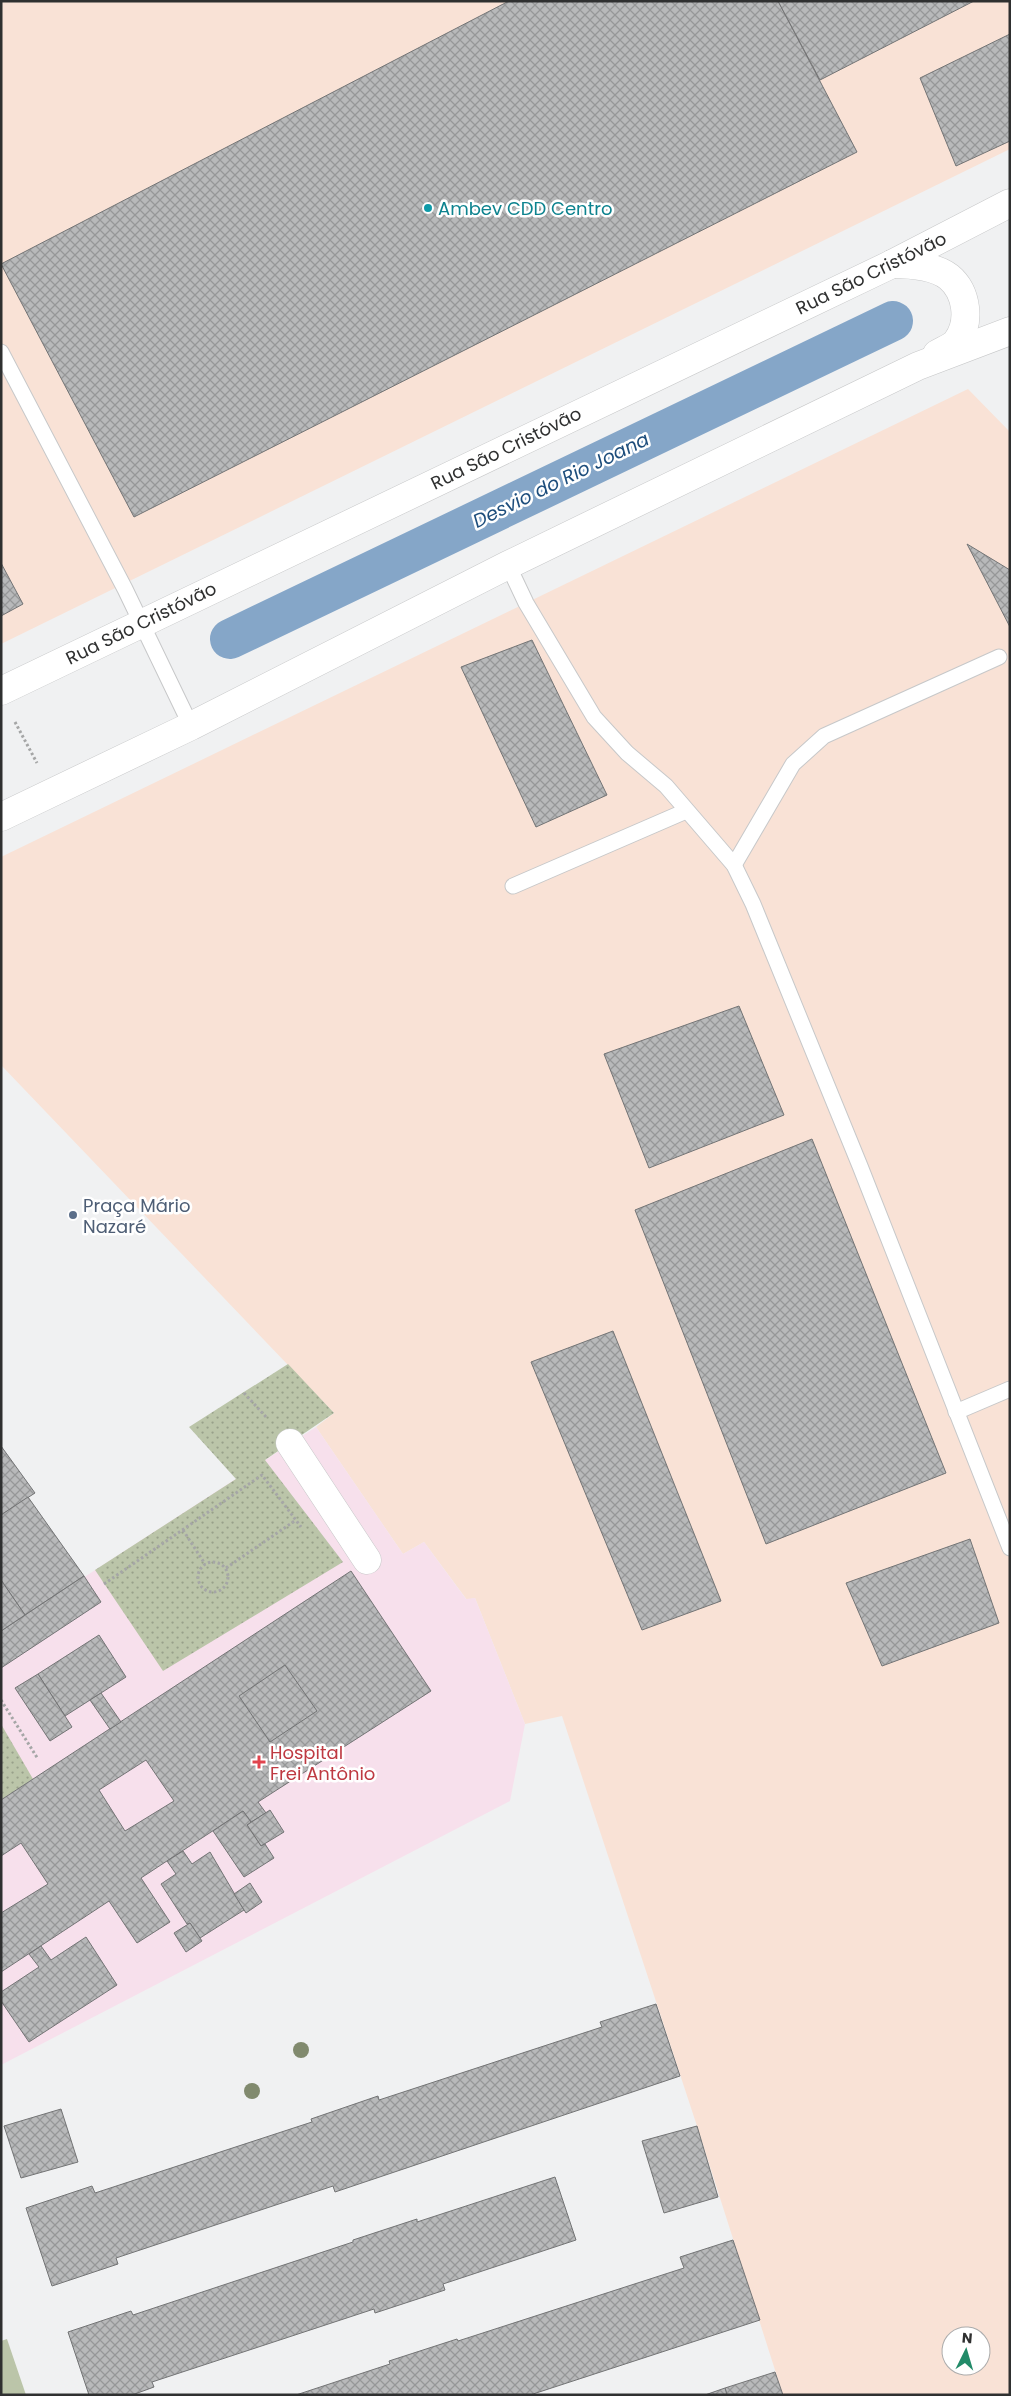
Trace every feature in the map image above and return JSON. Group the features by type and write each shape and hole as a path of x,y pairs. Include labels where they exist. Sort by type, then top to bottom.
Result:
{"street":[{"name":"Rua São Cristóvão","path":"1,691 892,264 1010,203"},
{"path":"892,264 905,264 937,271 948,276 955,283 965,302 965,322 956,342 918,366"},
{"path":"3,816 191,726 508,565 918,366 1010,331"},
{"path":"290,1443 367,1560"}],"lane":[{"path":"1,352 125,589 191,726"},
{"path":"508,565 526,603 594,717 627,753 666,786 734,864 753,904 860,1166 1010,1548"},
{"path":"734,864 793,764 824,736 999,657"},
{"path":"513,886 686,811"},
{"path":"956,1412 1010,1389"}],"path":[{"path":"14,720 40,768"},
{"path":"104,1584 262,1475 302,1528"},
{"path":"226,1568 296,1520"},
{"path":"183,1530 205,1564"},
{"path":"216,1562 226,1568 228,1579 222,1589 214,1592 205,1590 200,1584 199,1570 205,1564 216,1562"},
{"path":"1,1700 38,1759"}],"shaded area":[{"path":"1,1 1010,1 1010,149 1,644"},
{"path":"968,389 1010,432 1010,2395 783,2395 562,1716 525,1724 475,1598 467,1600 424,1542 403,1554 316,1427 334,1413 1,1065 1,857"},
{"name":"Hospital Frei Antônio","path":"316,1427 403,1554 424,1542 466,1599 475,1598 525,1724 510,1801 1,2065 1,1631"}],"green space":[{"path":"288,1364 334,1413 265,1460 343,1562 163,1671 95,1570 236,1479 189,1427"},
{"path":"1,1724 33,1779 1,1800"},
{"path":"7,2339 26,2395 1,2395 1,2341"}],"building":[{"name":"Ambev CDD Centro","path":"509,1 778,1 857,152 134,517 1,264"},
{"path":"778,1 974,1 820,80"},
{"path":"1010,34 1010,141 956,166 920,78"},
{"path":"967,544 1010,570 1010,627"},
{"path":"1,563 23,604 1,616"},
{"path":"532,640 607,795 536,827 461,667"},
{"path":"739,1006 784,1115 649,1168 604,1054"},
{"path":"812,1139 946,1473 766,1544 635,1210"},
{"path":"613,1331 721,1601 642,1630 531,1362"},
{"path":"1,1446 35,1493 1,1515"},
{"path":"28,1497 84,1576 25,1615 1,1580 1,1515"},
{"path":"970,1539 999,1623 882,1666 846,1583"},
{"path":"351,1571 431,1691 258,1802 266,1813 251,1822 243,1811 141,1878 170,1922 137,1943 109,1901 1,1972 1,1913 48,1884 21,1843 1,1856 1,1800","holes":["146,1760 174,1801 125,1831 99,1790"]},
{"path":"84,1576 101,1602 1,1668 1,1631"},
{"path":"1,1580 25,1615 1,1631"},
{"path":"99,1635 126,1677 65,1716 38,1674"},
{"path":"285,1665 317,1711 270,1742 239,1696"},
{"path":"38,1674 72,1727 50,1741 15,1688"},
{"path":"101,1693 121,1722 110,1729 90,1700"},
{"path":"270,1810 284,1832 261,1846 247,1825"},
{"path":"243,1811 251,1822 247,1825 261,1846 265,1844 274,1858 244,1877 213,1831"},
{"path":"183,1851 192,1864 210,1852 244,1910 200,1938 190,1923 187,1924 161,1884 176,1874 167,1861"},
{"path":"250,1883 262,1902 246,1913 234,1894"},
{"path":"190,1923 202,1941 186,1952 174,1933"},
{"path":"86,1937 117,1985 29,2042 1,2001 1,1992 39,1967 29,1954 41,1946 51,1960"},
{"path":"656,2004 680,2076 335,2192 333,2186 116,2258 118,2264 52,2286 26,2208 92,2186 95,2193 312,2122 311,2119 378,2096 379,2100 602,2027 600,2022"},
{"path":"61,2109 78,2162 21,2178 4,2126"},
{"path":"697,2126 718,2197 664,2213 642,2141"},
{"path":"555,2177 576,2240 443,2284 445,2290 375,2313 374,2309 152,2382 154,2387 132,2395 89,2395 68,2332 131,2311 133,2315 417,2219 417,2222"},
{"path":"733,2240 760,2320 530,2395 296,2395 390,2364 389,2361 457,2339 458,2341 684,2268 680,2257"},
{"path":"775,2372 783,2395 727,2395 725,2388"},
{"path":"725,2388 727,2395 705,2395"}],"waterway":[{"name":"Desvio do Rio Joana","path":"230,639 893,321"}],"place":[{"name":"Ambev CDD Centro","path":"428,208"},
{"name":"Praça Mário Nazaré","path":"73,1215"},
{"name":"Hospital Frei Antônio","path":"259,1762"}]}
